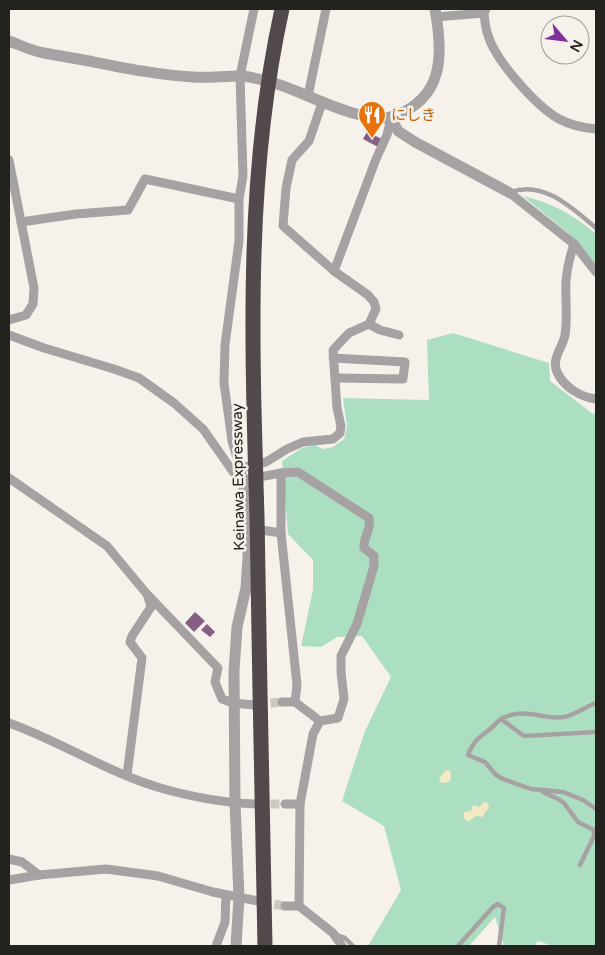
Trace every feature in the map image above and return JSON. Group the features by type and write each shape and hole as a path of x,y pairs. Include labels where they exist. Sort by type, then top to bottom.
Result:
{"highway":[{"name":"Keinawa Expressway","path":"265,946 253,250 264,111 282,9"}],"street":[{"path":"237,470 224,383 225,345 238,241 239,199 243,176 242,76 254,9"},
{"path":"308,96 326,9"},
{"path":"9,41 42,53 139,72 194,78 242,76 281,86 322,103 370,117 391,118 407,111 423,98 434,80 440,62 440,43 436,13 485,11 488,36 499,58 534,100 560,119 596,129"},
{"path":"237,470 266,462 303,442 337,437 342,426 337,408 333,350 349,333 369,324 376,309 374,302 368,295 334,270 283,226 286,188 292,160 309,141 322,103"},
{"path":"391,118 398,131 409,139 510,193 574,244 596,272"},
{"path":"334,270 387,135 391,118"},
{"path":"9,160 34,288 33,304 26,315 9,320"},
{"path":"21,222 76,214 128,210 145,179 239,199"},
{"path":"574,244 569,260 566,282 567,316 565,338 556,358 556,370 565,384 584,397 596,399"},
{"path":"369,324 380,330 399,335"},
{"path":"9,335 139,378 174,403 203,429 243,480 248,529 246,588 237,627 233,703 239,897 236,946"},
{"path":"333,358 405,362 404,379 335,378"},
{"path":"243,480 298,472 369,518 371,525 364,542 364,548 374,556 374,566 357,624 341,656 344,699 338,718 320,721 295,702 282,702"},
{"path":"281,473 282,533 297,685 295,702"},
{"path":"9,478 106,546 146,593 218,668 215,682 222,700 254,705"},
{"path":"248,529 282,533"},
{"path":"127,775 142,658 130,642 151,607 146,593"},
{"path":"299,906 300,804 313,734 320,721"},
{"path":"9,723 127,775 164,789 235,803 255,804"},
{"path":"285,804 300,804"},
{"path":"9,859 22,862 39,875"},
{"path":"9,880 39,875 106,869 158,876 226,896 258,901"},
{"path":"216,946 225,922 226,896"},
{"path":"285,906 299,906 333,933 342,946"}],"lane":[{"path":"510,193 519,189 527,189 552,195 567,204 596,228"},
{"path":"596,703 563,717 551,717 526,712 506,717 478,737 468,755 485,762 496,775 503,779 530,790 564,792 583,800 596,809"},
{"path":"501,720 524,736 596,732"},
{"path":"539,791 558,799 578,822 595,831 580,865"},
{"path":"458,946 493,907 498,904 504,908 500,946"},
{"path":"333,933 345,938 353,946"}],"green space":[{"path":"523,196 562,210 596,234 596,264 568,233"},
{"path":"453,333 549,363 550,381 593,414 596,413 596,946 553,946 538,941 534,946 504,946 495,917 469,946 368,946 401,890 384,826 342,801 365,731 391,677 362,636 337,637 321,647 301,646 313,590 313,560 288,534 282,461 302,448 315,445 323,449 333,447 344,439 347,427 343,398 429,400 427,340"}],"sand":[{"path":"446,770 450,771 450,781 440,782 439,778"},
{"path":"483,802 488,803 489,808 483,817 476,816 468,822 464,818 464,812 471,811 473,805 480,807"}],"building":[{"name":"にしき","path":"367,132 382,139 378,147 363,139"},
{"path":"195,612 205,621 194,632 185,623"},
{"path":"207,624 215,632 210,637 201,630"}],"tunnel":[{"path":"257,704 282,702"},
{"path":"257,804 285,804"},
{"path":"261,902 285,906"}],"place":[{"name":"にしき","path":"372,139"}]}
